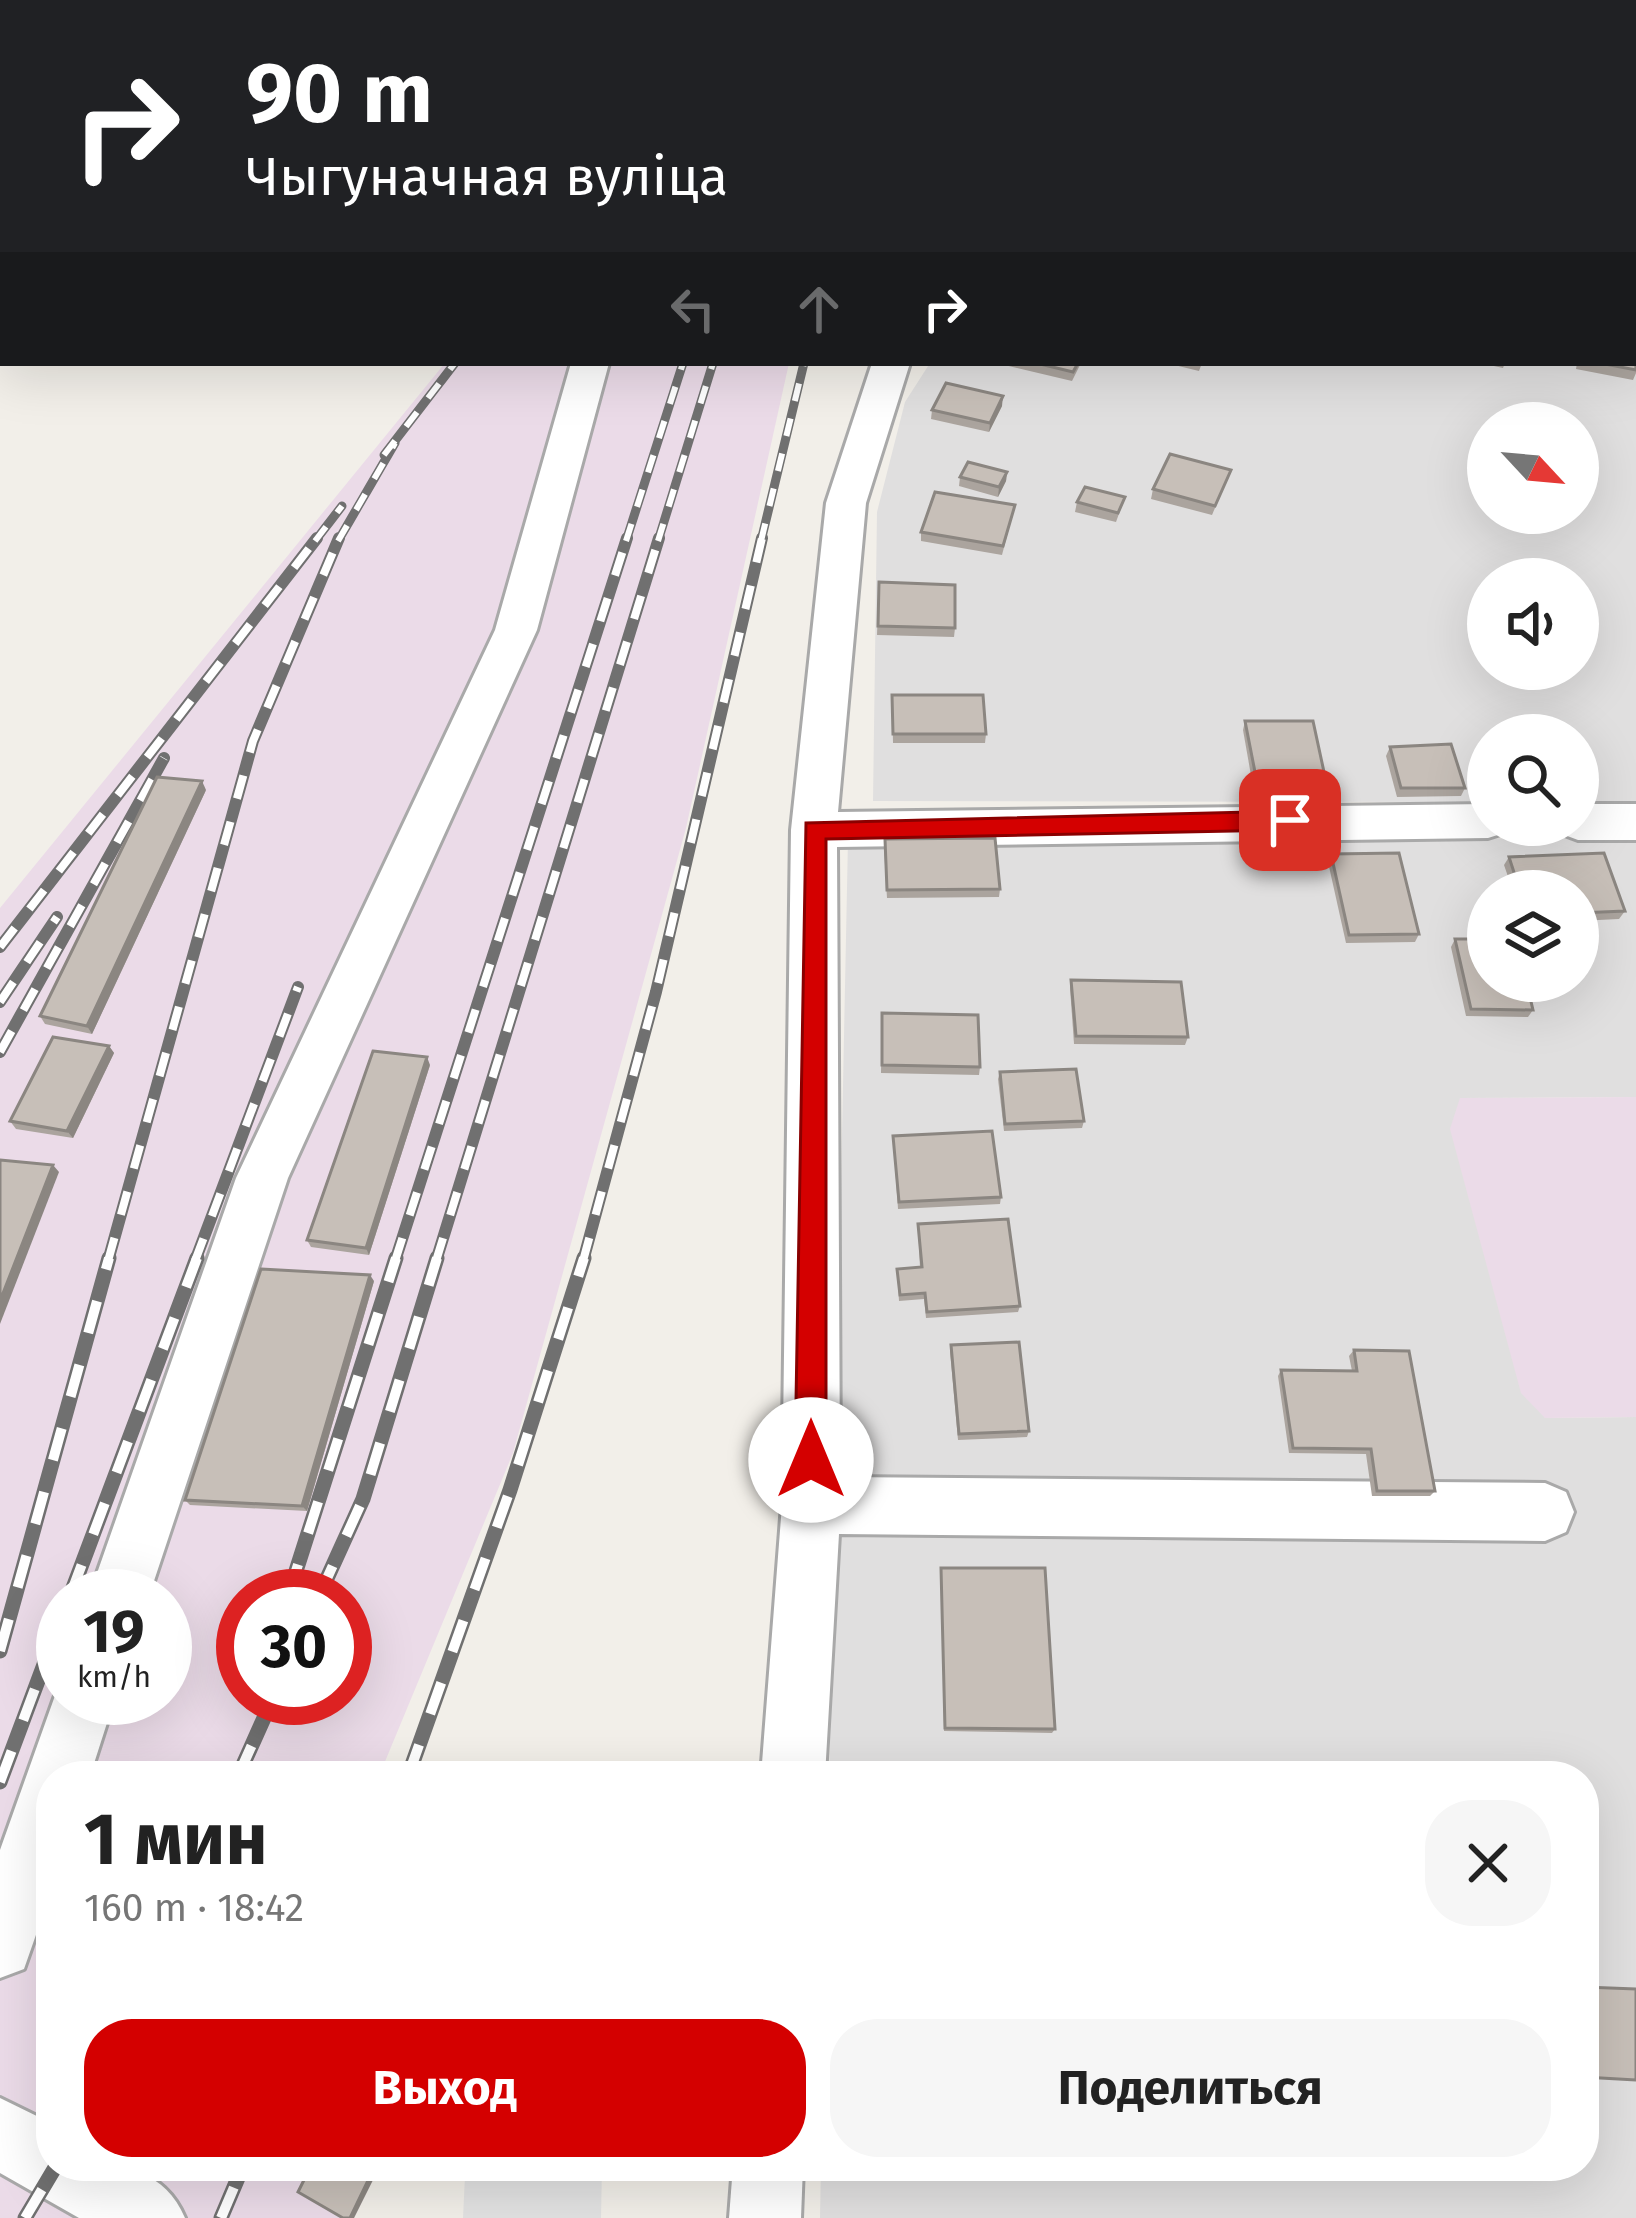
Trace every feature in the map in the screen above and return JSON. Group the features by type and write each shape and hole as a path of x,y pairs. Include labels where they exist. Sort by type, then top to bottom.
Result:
{"street":[{"path":"128,1569 262,1178 516,630 589,366"},
{"path":"794,1761 811,1505 814,830 846,503 890,366"},
{"path":"814,830 1467,821"},
{"path":"1599,822 1636,823"},
{"path":"811,1505 1545,1512"},
{"path":"63,1761 75,1725"},
{"path":"0,1945 36,1840"},
{"path":"0,2133 36,2154"},
{"path":"84,2181 149,2218"},
{"path":"765,2218 767,2181"}],"shaded area":[{"path":"443,366 788,366 686,828 513,1453 385,1761 36,1761 36,2181 372,2181 354,2218 0,2218 0,908"},
{"path":"928,366 1636,366 1636,802 1599,802 1599,714 1467,714 1467,802 873,801 877,512 905,402"},
{"path":"1467,838 1467,846 1599,846 1599,838 1636,838 1636,1097 1461,1098 1545,1418 1636,1417 1636,2218 820,2218 821,2181 1599,2181 1599,1761 829,1761 848,839"},
{"path":"1636,1097 1636,1417 1545,1418 1521,1393 1450,1129 1460,1098"},
{"path":"465,2181 602,2181 601,2218 463,2218"}],"building":[{"path":"946,383 1003,396 990,423 932,410"},
{"path":"1170,454 1231,470 1215,506 1153,489"},
{"path":"968,462 1007,472 999,487 960,477"},
{"path":"1085,487 1125,497 1118,513 1077,502"},
{"path":"935,492 1015,505 1003,546 921,532"},
{"path":"879,582 955,585 955,628 878,626"},
{"path":"892,695 983,695 986,734 893,734"},
{"path":"1245,721 1313,721 1324,772 1255,772"},
{"path":"1451,744 1465,788 1401,788 1390,747"},
{"path":"157,777 202,781 87,1026 40,1016"},
{"path":"995,838 1000,889 887,890 885,839"},
{"path":"1399,853 1419,934 1349,935 1331,854"},
{"path":"1604,853 1625,911 1599,912 1599,870 1513,870 1509,857"},
{"path":"1455,939 1467,939 1467,992"},
{"path":"1071,980 1181,982 1188,1037 1076,1036"},
{"path":"1469,1002 1531,1002 1533,1010 1471,1009"},
{"path":"882,1013 978,1015 980,1067 882,1065"},
{"path":"53,1037 109,1046 67,1131 10,1121"},
{"path":"373,1051 427,1057 366,1248 307,1240"},
{"path":"1076,1069 1084,1121 1005,1124 1000,1072"},
{"path":"992,1131 1001,1197 899,1202 893,1136"},
{"path":"0,1160 53,1165 0,1301"},
{"path":"1008,1219 1020,1306 927,1312 925,1293 900,1295 897,1269 922,1267 918,1224"},
{"path":"261,1269 370,1275 302,1506 185,1500"},
{"path":"1019,1342 1029,1431 959,1434 951,1345"},
{"path":"1354,1350 1409,1351 1435,1491 1377,1491 1371,1449 1293,1448 1281,1370 1357,1371"},
{"path":"941,1568 1045,1568 1055,1729 945,1728"},
{"path":"1599,1988 1636,1989 1636,2080 1599,2078"},
{"path":"304,2181 368,2181 350,2218 298,2192"}],"railway":[{"path":"384,455 453,366"},
{"path":"626,541 682,366"},
{"path":"658,541 712,366"},
{"path":"761,541 803,366"},
{"path":"338,541 395,443"},
{"path":"315,541 342,506"},
{"path":"0,947 317,538"},
{"path":"108,1261 253,741 339,538"},
{"path":"395,1261 627,538"},
{"path":"436,1261 659,538"},
{"path":"583,1261 656,992 762,538"},
{"path":"0,1052 164,758"},
{"path":"0,1002 57,917"},
{"path":"195,1261 298,987"},
{"path":"0,1651 109,1258"},
{"path":"80,1569 197,1258"},
{"path":"297,1569 396,1258"},
{"path":"331,1569 363,1499 437,1258"},
{"path":"413,1761 510,1490 584,1258"},
{"path":"0,1782 36,1686"},
{"path":"245,1761 261,1725"},
{"path":"25,2218 47,2181"},
{"path":"221,2218 237,2181"}],"route":[{"path":"811,1460 814,830 1290,820"}]}
